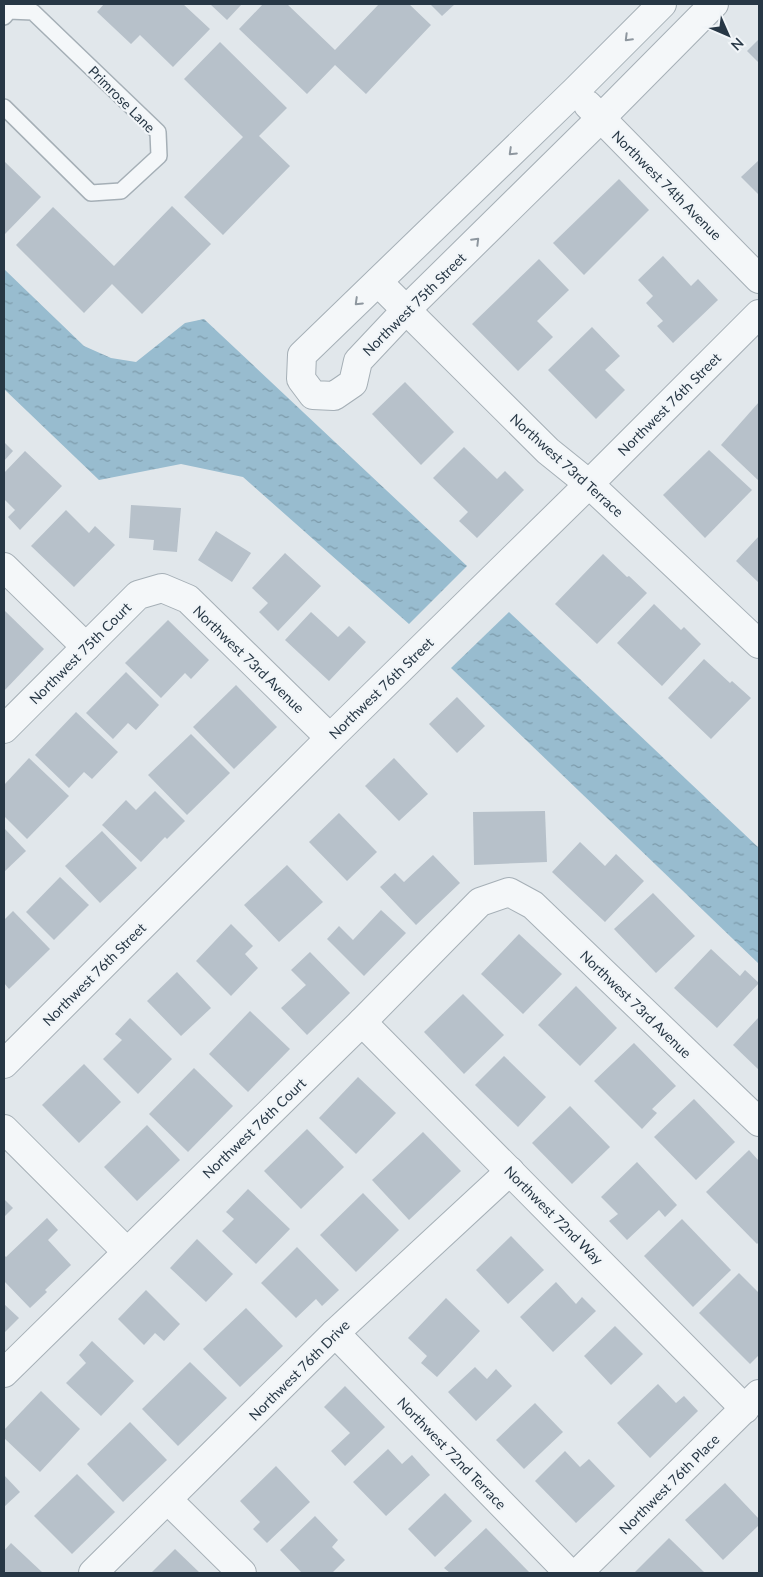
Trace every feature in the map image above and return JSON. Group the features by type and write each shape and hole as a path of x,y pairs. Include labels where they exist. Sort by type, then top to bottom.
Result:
{"street":[{"name":"Northwest 75th Street","path":"662,4 575,91 302,355 301,379 314,394 334,396 353,383 358,361 406,310 714,4"},
{"name":"Northwest 74th Avenue","path":"575,91 759,279"},
{"name":"Northwest 73rd Terrace","path":"378,282 548,452 589,484 759,644"},
{"name":"Northwest 76th Street","path":"4,1064 330,738 759,314"},
{"path":"4,567 86,647"},
{"name":"Northwest 73rd Avenue","path":"162,588 188,599 330,738"},
{"name":"Northwest 75th Court","path":"4,729 138,595 162,588"},
{"name":"Northwest 73rd Avenue","path":"509,892 533,905 759,1122"},
{"name":"Northwest 76th Court","path":"4,1373 362,1022 480,902 509,892"},
{"name":"Northwest 72nd Way","path":"362,1022 510,1171 752,1401"},
{"path":"4,1129 127,1252"},
{"name":"Northwest 76th Drive","path":"93,1573 335,1333 510,1171"},
{"name":"Northwest 72nd Terrace","path":"335,1333 570,1573"},
{"name":"Northwest 76th Place","path":"578,1573 752,1401"},
{"path":"168,1500 242,1573"}],"lane":[{"name":"Primrose Lane","path":"4,17 9,11 33,12 158,132 159,156 121,191 92,192 4,106"}],"water":[{"path":"4,269 84,346 111,358 136,362 185,323 204,319 467,566 409,624 243,477 181,464 99,480 4,389"},
{"path":"509,612 759,848 759,964 451,668"}],"building":[{"path":"104,4 183,4 210,29 173,67 140,35 131,44 97,12"},
{"path":"210,4 242,4 227,20"},
{"path":"263,4 287,4 335,50 379,4 409,4 431,25 366,94 335,65 307,94 239,29"},
{"path":"430,4 455,4 442,16"},
{"path":"759,39 759,63 747,51"},
{"path":"220,42 287,108 259,136 290,166 223,235 184,197 243,137 184,79"},
{"path":"759,160 759,195 741,177"},
{"path":"4,161 41,197 4,235"},
{"path":"619,179 649,210 584,275 553,243"},
{"path":"172,206 211,244 142,314 112,284 84,313 16,245 53,207 114,266"},
{"path":"663,256 691,286 698,279 718,300 673,343 657,326 663,321 646,303 653,296 638,280"},
{"path":"539,259 569,290 537,321 553,337 518,371 472,324"},
{"path":"592,327 620,356 605,370 625,390 596,419 548,370"},
{"path":"405,382 454,432 421,465 372,414"},
{"path":"759,402 759,481 721,445"},
{"path":"4,442 13,451 4,461"},
{"path":"464,447 497,479 505,471 524,490 477,538 459,521 468,512 433,478"},
{"path":"709,450 752,490 705,538 663,495"},
{"path":"25,451 62,486 20,530 8,517 15,510 4,499 4,473"},
{"path":"131,505 181,508 177,552 153,550 154,540 129,538"},
{"path":"66,510 89,533 95,526 115,545 74,587 31,546"},
{"path":"216,531 251,553 232,582 198,560"},
{"path":"759,536 759,583 736,561"},
{"path":"285,553 321,586 278,631 259,612 268,603 252,588"},
{"path":"603,554 647,593 597,644 555,604"},
{"path":"654,604 681,630 684,627 701,644 662,686 617,643"},
{"path":"4,610 44,649 4,691"},
{"path":"311,612 338,637 349,626 366,642 329,681 285,640"},
{"path":"168,620 209,660 191,679 185,673 161,698 125,663"},
{"path":"704,659 730,683 732,681 751,698 711,739 668,698"},
{"path":"126,672 159,705 136,730 128,723 113,739 86,713"},
{"path":"236,685 277,727 234,769 193,727"},
{"path":"457,697 485,726 457,753 429,724"},
{"path":"76,712 118,752 92,779 84,772 69,788 35,755"},
{"path":"191,734 230,773 187,815 148,775"},
{"path":"29,758 69,796 27,839 4,816 4,785"},
{"path":"394,758 428,794 399,821 365,786"},
{"path":"155,791 185,821 167,839 165,837 141,862 102,825 126,800 136,810"},
{"path":"545,811 547,862 474,865 473,812"},
{"path":"339,813 377,852 347,881 309,842"},
{"path":"4,828 26,851 4,872"},
{"path":"102,831 137,868 100,903 65,866"},
{"path":"580,842 605,866 616,854 644,881 605,922 552,872"},
{"path":"433,855 460,883 416,925 380,887 395,873 404,882"},
{"path":"287,865 323,902 279,942 244,905"},
{"path":"60,877 89,905 54,940 26,912"},
{"path":"653,893 695,936 656,973 614,929"},
{"path":"381,910 406,933 364,976 327,939 339,926 353,940"},
{"path":"13,911 50,949 9,989 4,983 4,920"},
{"path":"231,924 253,946 245,954 258,968 231,996 196,961"},
{"path":"519,934 562,974 523,1014 481,974"},
{"path":"711,949 740,976 745,970 759,983 717,1028 674,988"},
{"path":"310,952 350,993 307,1035 281,1008 306,985 291,970"},
{"path":"177,972 211,1008 181,1036 147,1001"},
{"path":"576,986 617,1028 580,1066 538,1025"},
{"path":"463,994 504,1035 464,1074 424,1032"},
{"path":"250,1011 290,1049 248,1092 209,1054"},
{"path":"759,1017 759,1070 733,1045"},
{"path":"130,1018 172,1059 138,1094 103,1059 122,1040 115,1034"},
{"path":"634,1043 676,1086 652,1109 657,1113 642,1129 594,1081"},
{"path":"504,1056 546,1097 518,1127 475,1085"},
{"path":"84,1064 121,1102 79,1143 42,1105"},
{"path":"194,1068 233,1106 188,1152 149,1114"},
{"path":"358,1077 396,1113 356,1154 319,1118"},
{"path":"694,1099 735,1142 696,1180 654,1137"},
{"path":"570,1106 610,1147 572,1184 532,1143"},
{"path":"147,1125 180,1160 137,1201 104,1167"},
{"path":"307,1129 344,1167 301,1209 264,1171"},
{"path":"423,1132 461,1171 409,1220 372,1180"},
{"path":"749,1150 759,1161 759,1242 757,1244 706,1192"},
{"path":"637,1162 677,1205 665,1217 659,1210 627,1240 609,1221 618,1214 601,1197"},
{"path":"248,1189 290,1229 256,1264 222,1231 234,1219 226,1212"},
{"path":"363,1193 399,1230 356,1272 320,1235"},
{"path":"4,1199 13,1208 4,1217"},
{"path":"47,1218 58,1230 48,1240 71,1265 45,1290 47,1292 30,1308 4,1281 4,1255 6,1257"},
{"path":"682,1219 731,1270 693,1307 644,1256"},
{"path":"511,1236 544,1270 508,1304 476,1270"},
{"path":"197,1239 233,1274 206,1302 170,1268"},
{"path":"297,1247 339,1290 322,1306 316,1299 296,1318 261,1283"},
{"path":"739,1273 759,1293 759,1355 750,1364 699,1313"},
{"path":"556,1282 576,1304 582,1297 596,1311 553,1352 520,1317"},
{"path":"146,1290 180,1324 164,1341 155,1333 144,1345 118,1319"},
{"path":"446,1298 480,1331 437,1377 421,1363 427,1356 408,1338"},
{"path":"4,1304 19,1318 4,1333"},
{"path":"246,1308 283,1346 240,1387 203,1349"},
{"path":"615,1326 643,1354 611,1385 584,1356"},
{"path":"92,1341 134,1381 101,1416 66,1383 86,1363 79,1355"},
{"path":"190,1362 227,1398 178,1446 142,1409"},
{"path":"475,1367 487,1379 496,1369 512,1386 476,1421 448,1392"},
{"path":"658,1384 676,1403 684,1396 698,1411 650,1458 617,1423"},
{"path":"345,1386 385,1427 345,1466 331,1451 350,1433 324,1407"},
{"path":"41,1391 80,1429 40,1472 4,1438 4,1430"},
{"path":"535,1403 563,1432 524,1469 496,1440"},
{"path":"130,1422 167,1460 123,1502 87,1464"},
{"path":"388,1449 402,1464 412,1455 430,1475 386,1516 353,1482"},
{"path":"565,1451 580,1467 589,1459 615,1486 576,1523 535,1481"},
{"path":"276,1466 310,1502 267,1543 253,1529 260,1522 240,1501"},
{"path":"77,1474 115,1512 72,1554 34,1516"},
{"path":"4,1475 20,1492 4,1507"},
{"path":"725,1483 759,1519 759,1525 723,1560 685,1520"},
{"path":"445,1493 472,1521 435,1557 408,1529"},
{"path":"315,1516 338,1540 332,1547 345,1560 332,1573 302,1573 280,1550"},
{"path":"486,1528 530,1573 450,1573 444,1568"},
{"path":"669,1538 705,1573 634,1573"},
{"path":"11,1543 43,1573 4,1573 4,1551"},
{"path":"175,1549 200,1573 151,1573"}]}
